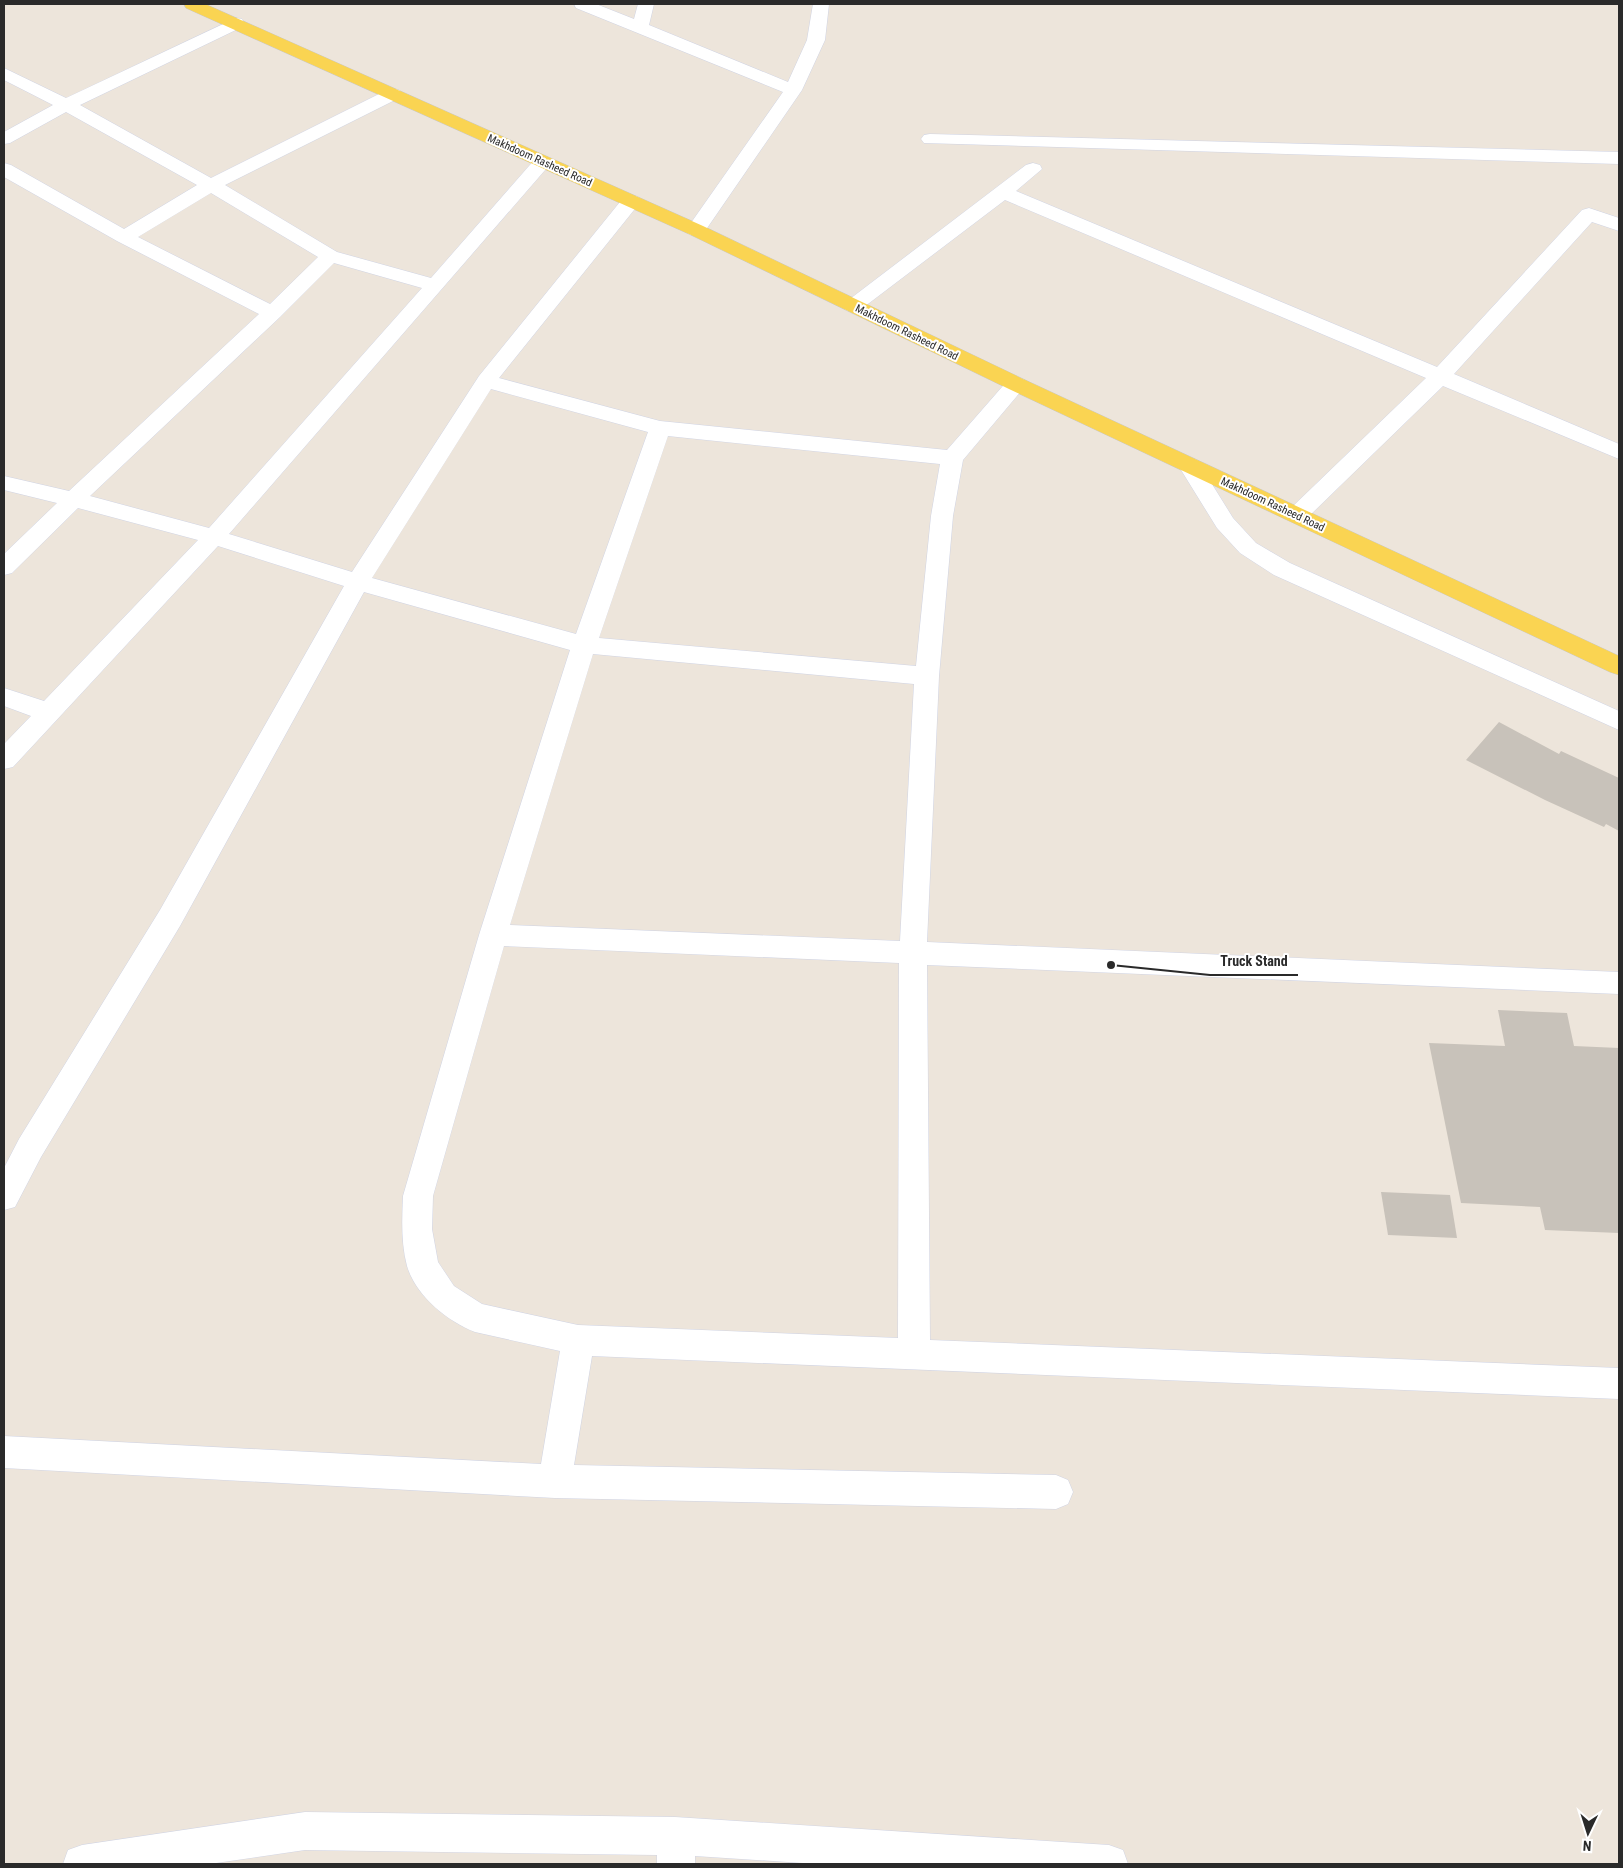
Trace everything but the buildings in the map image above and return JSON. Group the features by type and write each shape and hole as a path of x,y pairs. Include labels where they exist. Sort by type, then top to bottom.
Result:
{"main road":[{"name":"Makhdoom Rasheed Road","path":"192,4 696,230 1016,384 1619,666"}],"street":[{"path":"582,4 793,90"},
{"path":"640,28 646,4"},
{"path":"696,230 793,90 816,40 822,4"},
{"path":"4,139 66,105 236,23"},
{"path":"4,73 211,185 330,256 435,285"},
{"path":"124,237 211,185 392,94"},
{"path":"930,139 1619,158"},
{"path":"4,760 214,537 543,162"},
{"path":"4,169 124,237 273,313"},
{"path":"853,306 1033,169"},
{"path":"1002,192 1619,452"},
{"path":"4,1197 30,1148 170,918 358,582 486,381 631,201"},
{"path":"1297,515 1441,376 1589,214 1619,225"},
{"path":"4,567 72,499 273,313 330,256"},
{"path":"486,381 660,428 952,458"},
{"path":"914,1354 913,953 928,676 942,516 952,458 1016,384"},
{"path":"660,428 584,645 493,935 418,1196 417,1229 423,1266 443,1296 475,1317 578,1340 1619,1384"},
{"path":"1189,465 1224,523 1248,548 1282,570 1619,721"},
{"path":"4,483 214,537 358,582 584,645 928,676"},
{"path":"4,697 48,712"},
{"path":"493,935 1619,983"},
{"path":"555,1481 578,1340"},
{"path":"4,1452 555,1481 1056,1492"},
{"path":"82,1864 305,1831 676,1850 1109,1864"}],"place":[{"name":"Truck Stand","path":"1111,965"}]}
